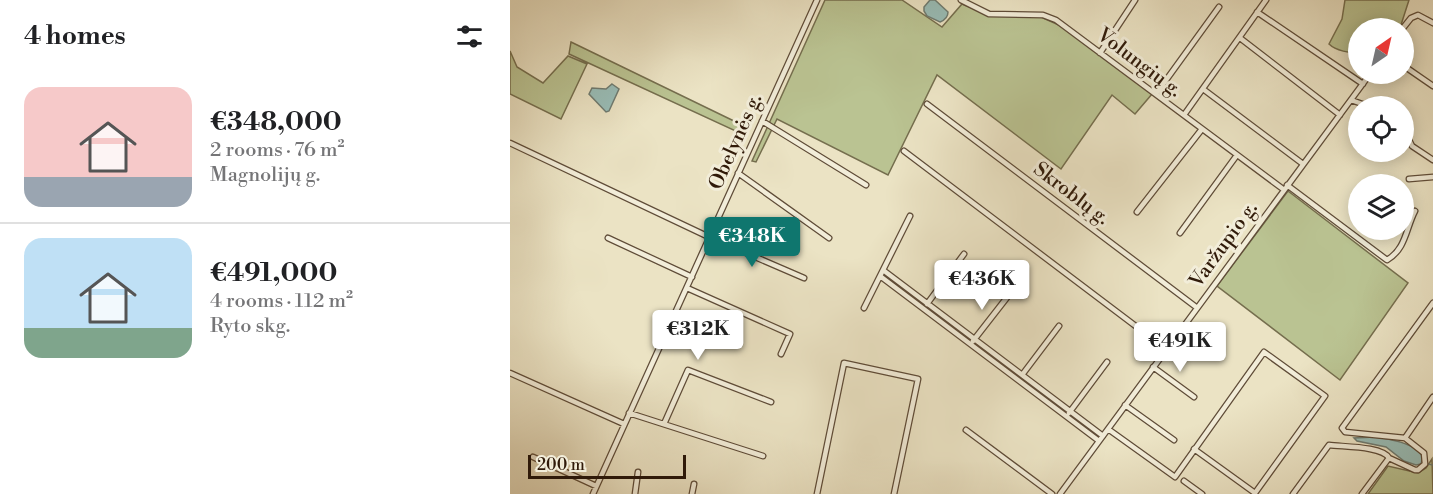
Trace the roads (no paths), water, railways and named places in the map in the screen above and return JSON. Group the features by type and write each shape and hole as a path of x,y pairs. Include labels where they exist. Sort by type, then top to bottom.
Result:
{"street":[{"name":"Obelynės g.","path":"593,494 817,0"},
{"name":"Volungių g.","path":"961,0 989,14 1050,17 1064,25 1237,155 1387,260 1406,239 1410,220 1415,211"},
{"path":"1100,53 1135,0"},
{"path":"1184,116 1266,0"},
{"path":"1156,94 1220,7"},
{"path":"1257,12 1348,74"},
{"path":"1411,18 1418,15 1433,23"},
{"path":"1240,38 1340,115"},
{"path":"1414,73 1433,86"},
{"name":"Varžupio g.","path":"1354,96 1363,84"},
{"path":"1203,89 1303,164"},
{"name":"Skroblų g.","path":"927,104 1196,307"},
{"name":"Varžupio g.","path":"1060,494 1348,104"},
{"path":"762,121 866,185"},
{"path":"1137,212 1202,129"},
{"path":"510,144 709,237 804,278"},
{"path":"1414,147 1433,160"},
{"path":"904,151 1166,349"},
{"path":"1180,233 1237,155"},
{"path":"738,173 829,238"},
{"path":"1414,179 1433,177"},
{"path":"864,308 910,216"},
{"path":"608,238 692,277"},
{"path":"927,304 964,254"},
{"path":"883,270 1102,436"},
{"path":"880,276 1099,441"},
{"path":"687,288 790,334 781,354"},
{"path":"970,344 1012,291"},
{"path":"1426,456 1421,449 1405,438 1345,432 1342,428 1433,303"},
{"path":"1022,375 1059,326"},
{"path":"1108,429 1175,477 1194,449 1264,352 1325,396 1255,493 1194,449"},
{"path":"1066,417 1107,362"},
{"path":"818,494 844,363 918,379 894,494"},
{"path":"1153,367 1194,397"},
{"path":"664,424 688,370 771,402"},
{"path":"510,373 624,424"},
{"path":"1405,438 1433,397"},
{"path":"1125,405 1174,440"},
{"path":"629,413 763,456"},
{"path":"966,430 1052,494"},
{"path":"1293,494 1329,445 1380,451 1386,453 1389,458 1415,470 1422,467 1426,456"},
{"path":"1426,456 1433,456"},
{"path":"534,457 596,486"},
{"path":"1362,494 1389,458"},
{"path":"635,494 638,472"},
{"path":"1184,481 1202,494"},
{"path":"692,494 694,484"}],"water":[{"path":"930,0 935,0 948,12 947,17 940,22 927,16 924,11 924,7"},
{"path":"612,84 619,89 609,111 606,112 589,94 592,88 606,89"},
{"path":"1375,437 1402,442 1414,448 1423,457 1421,464 1416,465 1404,461 1386,447 1357,441 1354,438"}],"waterway":[{"path":"1428,464 1433,465"}]}
